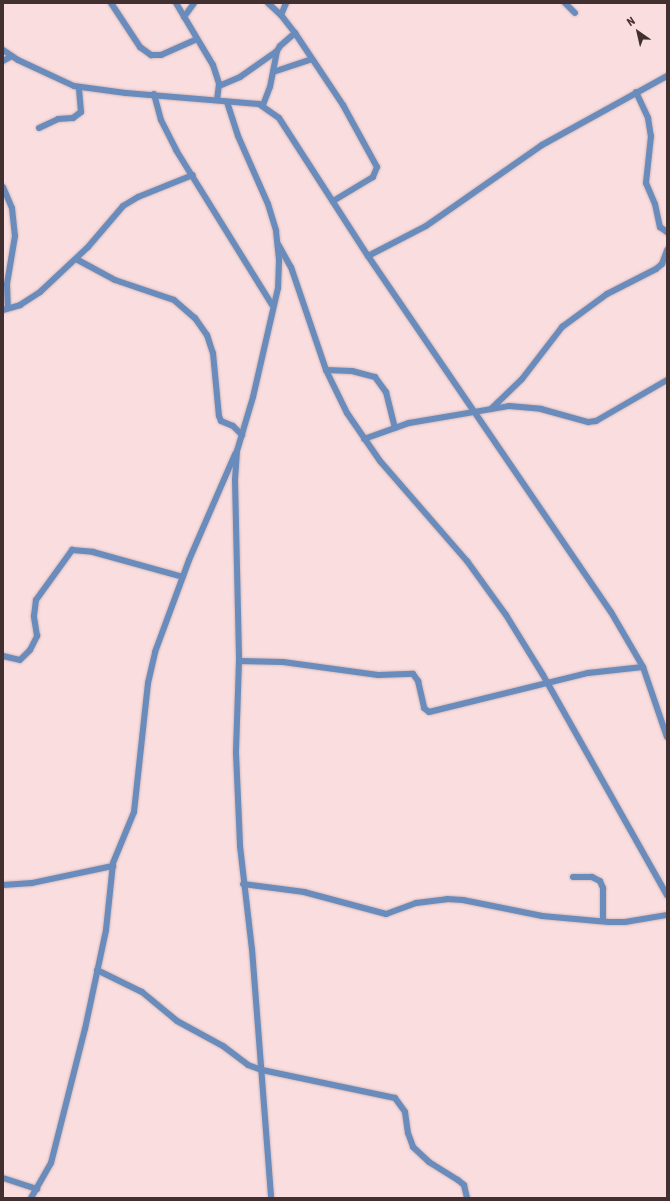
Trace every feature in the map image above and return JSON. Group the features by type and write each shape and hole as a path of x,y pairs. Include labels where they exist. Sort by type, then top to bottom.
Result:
{"street":[{"path":"111,3 140,47 151,55 161,55 197,39"},
{"path":"176,3 213,65 219,86 217,100"},
{"path":"184,17 194,3"},
{"path":"268,3 295,33 312,58 362,137 377,167 373,177 333,201"},
{"path":"280,15 286,3"},
{"path":"565,3 575,13"},
{"path":"263,105 273,72 277,51 280,46 295,33"},
{"path":"3,50 12,56 79,87 263,105 279,118 368,256 611,612 643,667 667,737"},
{"path":"219,86 240,78 277,51"},
{"path":"3,62 12,56"},
{"path":"273,72 312,58"},
{"path":"368,256 426,226 542,145 667,76"},
{"path":"39,128 58,119 73,118 81,112 79,87"},
{"path":"636,92 648,118 651,136 646,183 656,204 660,228 667,232"},
{"path":"154,94 161,120 210,207 272,305"},
{"path":"31,1198 51,1163 97,970 108,917 113,866 138,797 151,669 182,577 237,451 279,278 277,243 268,204 238,136 227,102"},
{"path":"3,187 12,208 15,236 7,284 6,309 27,301 76,259 123,206 138,197 193,175"},
{"path":"277,243 291,267 326,370 338,397 364,439 389,472 467,561 506,615 548,684 667,895"},
{"path":"491,409 522,379 562,327 607,294 656,269 662,264 667,250"},
{"path":"76,259 116,280 174,300 195,318 207,335 214,353 219,416 221,421 233,426 242,435"},
{"path":"326,370 352,371 375,377 386,392 395,428"},
{"path":"364,439 395,428 474,411 527,406 588,422 609,415 667,380"},
{"path":"237,451 239,661 236,753 243,884 262,1070 271,1198"},
{"path":"3,656 20,660 30,650 37,636 34,611 36,600 72,550 93,552 182,577"},
{"path":"239,661 283,662 378,675 413,674 418,681 424,708 429,712 588,673 643,667"},
{"path":"3,885 32,883 113,866"},
{"path":"573,877 592,877 600,881 603,888 603,921"},
{"path":"243,884 304,892 386,914 416,903 463,900 542,916 603,921 625,922 667,915"},
{"path":"97,970 142,992 177,1021 223,1046 245,1064 262,1070 395,1098 405,1112 413,1147 429,1162 464,1185 468,1198"},
{"path":"3,1178 37,1189"}]}
